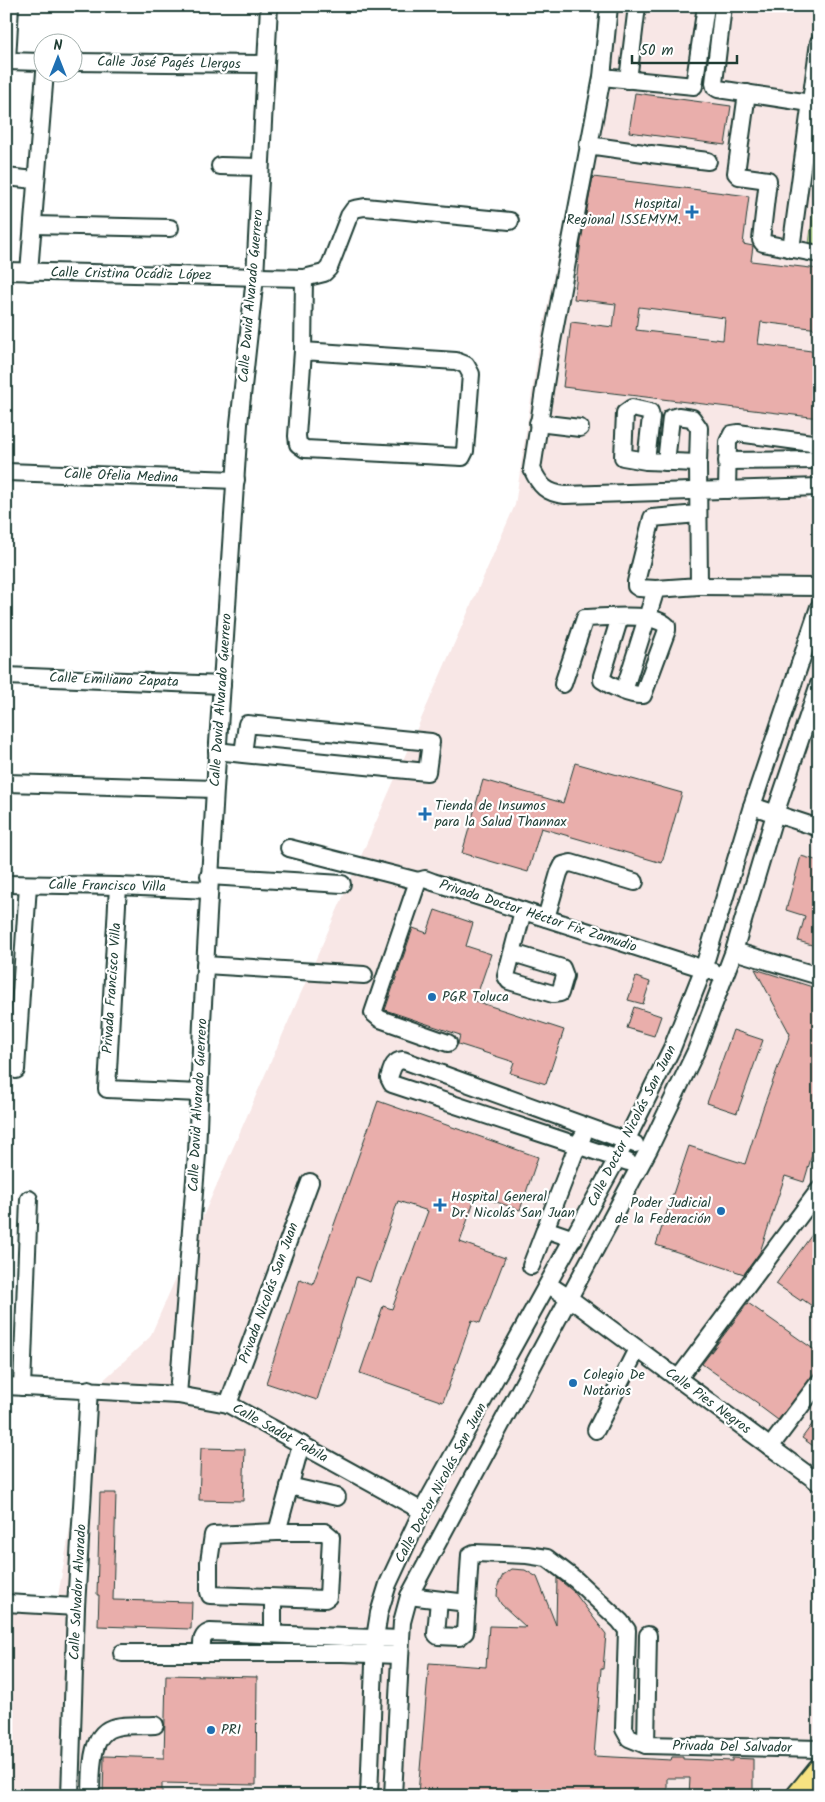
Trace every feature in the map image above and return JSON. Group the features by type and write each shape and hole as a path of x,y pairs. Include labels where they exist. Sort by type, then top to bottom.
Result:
{"main road":[{"path":"797,1796 819,1769"}],"street":[{"path":"10,6 6,61 32,62"},
{"name":"Calle David Alvarado Guerrero","path":"178,1395 197,1154 209,883 239,424 255,277 269,6"},
{"path":"609,6 602,77 538,422 532,469 540,484 553,494 580,495 819,487"},
{"path":"628,80 637,6"},
{"path":"602,77 691,87 695,84 706,6"},
{"path":"723,6 715,87 810,103"},
{"path":"791,249 819,42"},
{"name":"Calle José Pagés Llergos","path":"82,62 265,64"},
{"path":"29,272 44,82"},
{"path":"747,93 737,175 768,180 761,240 766,245 819,254"},
{"path":"588,145 708,161"},
{"path":"220,166 260,167"},
{"path":"6,178 35,180"},
{"name":"Calle Cristina Ocádiz López","path":"6,272 304,278 324,273 330,268 349,216 354,209 365,207 510,221"},
{"path":"33,225 170,228"},
{"path":"303,351 456,361 466,365 470,374 465,451 462,458 305,449 298,444 303,351 304,278"},
{"path":"666,462 671,418 678,416 692,418 698,425 699,586"},
{"path":"538,422 580,428"},
{"path":"727,490 726,461 728,442 732,434 738,433 819,444"},
{"path":"726,461 819,460"},
{"path":"646,461 698,463"},
{"name":"Calle Ofelia Medina","path":"6,472 236,480"},
{"path":"698,514 652,518 636,586 639,588 656,589 699,586 819,587"},
{"path":"624,690 656,589"},
{"name":"Calle Doctor Nicolás San Juan","path":"370,1796 375,1646 379,1613 388,1584 422,1511 618,1158 672,1048 704,970 752,806 819,607"},
{"path":"563,684 585,618 620,617 647,617 663,622 667,626 667,630 644,695 624,690 602,680 620,617"},
{"name":"Calle Emiliano Zapata","path":"6,676 222,684"},
{"name":"Calle Doctor Nicolás San Juan","path":"393,1796 402,1622 409,1596 649,1149 696,1050 726,976 775,814 817,695"},
{"path":"217,752 427,772 431,742 247,724 243,754"},
{"path":"6,783 215,789"},
{"path":"752,806 775,814 817,822"},
{"name":"Privada Doctor Héctor Fix Zamudio","path":"289,848 418,881 426,879 726,976"},
{"path":"546,918 559,873 564,865 571,863 635,882"},
{"path":"418,881 372,1014 380,1020 448,1043"},
{"name":"Calle Francisco Villa","path":"6,884 118,886 209,883 342,884"},
{"path":"16,1070 28,884"},
{"name":"Privada Francisco Villa","path":"118,886 107,1089 199,1093"},
{"path":"513,953 524,911"},
{"path":"734,951 819,976"},
{"path":"205,965 364,975"},
{"path":"639,1166 578,1144 392,1084 388,1078 394,1063 398,1060 403,1060 649,1149"},
{"path":"542,1133 549,1114"},
{"path":"531,1266 578,1144 588,1128"},
{"name":"Privada Nicolás San Juan","path":"228,1404 310,1182"},
{"path":"678,1379 817,1195"},
{"path":"14,1387 29,1199"},
{"path":"545,1229 574,1239"},
{"name":"Calle Pies Negros","path":"548,1285 569,1298 819,1482"},
{"path":"596,1430 637,1349"},
{"path":"770,1447 819,1382"},
{"name":"Calle Sadot Fabila","path":"14,1387 89,1389 178,1395 228,1404 422,1511"},
{"name":"Calle Salvador Alvarado","path":"70,1796 76,1607 89,1389"},
{"path":"277,1532 301,1444"},
{"path":"290,1486 337,1497"},
{"path":"277,1532 325,1532 329,1534 331,1537 330,1594 325,1599 210,1595 209,1562 212,1535 277,1532"},
{"path":"439,1600 435,1631 438,1636 463,1636 465,1632 470,1555 474,1553 527,1555 547,1558 576,1580 628,1630 624,1729 629,1738 646,1745 648,1635"},
{"path":"409,1596 467,1603"},
{"path":"273,1598 273,1634"},
{"path":"6,1603 76,1607"},
{"path":"202,1652 202,1639 205,1634 210,1632 273,1634 341,1645"},
{"path":"122,1653 202,1652 341,1645 400,1647"},
{"path":"91,1796 93,1751 102,1735 114,1727 155,1725"},
{"name":"Privada Del Salvador","path":"646,1745 819,1749"}],"shaded area":[{"path":"600,6 819,6 819,487 806,501 819,501 819,1796 6,1796 6,1605 56,1607 95,1388 150,1337 515,505 538,352 595,71"}],"green space":[{"path":"819,165 819,245 809,244"}],"building":[{"path":"635,93 731,106 725,145 629,132"},
{"path":"593,177 749,196 743,244 753,246 751,261 819,269 819,329 761,322 758,344 819,352 819,418 563,387 571,322 613,327 616,304 574,299 581,241","holes":["639,307 725,318 723,340 636,330"]},
{"path":"575,763 682,793 662,863 541,828 528,872 462,853 483,780 563,803"},
{"path":"801,856 819,861 819,947 798,941 805,916 786,910"},
{"name":"PGR Toluca","path":"435,910 473,923 466,946 491,954 475,1001 564,1030 546,1084 510,1073 514,1062 458,1044 460,1035 385,1010 413,928 427,933"},
{"path":"755,969 819,989 819,1131 804,1182 785,1176 760,1252 744,1274 656,1245 689,1146 745,1164 790,1034"},
{"path":"636,977 650,982 643,1004 628,1000"},
{"path":"634,1007 661,1016 654,1036 627,1028"},
{"path":"733,1030 763,1040 737,1113 707,1103"},
{"path":"378,1101 538,1157 520,1210 476,1195 460,1242 505,1258 480,1323 472,1320 443,1402 360,1373 383,1306 392,1309 428,1211 398,1201 370,1282 356,1277 317,1400 266,1383 300,1279 313,1284"},
{"path":"819,1225 819,1311 776,1284"},
{"path":"748,1303 819,1353 819,1368 778,1420 759,1404 702,1364"},
{"path":"819,1415 819,1450 802,1438"},
{"path":"201,1448 245,1449 243,1501 199,1500"},
{"path":"100,1493 116,1493 113,1600 192,1602 191,1629 98,1626"},
{"path":"512,1569 525,1570 537,1577 556,1625 557,1578 574,1592 606,1634 603,1669 601,1669 594,1756 671,1760 672,1757 732,1761 732,1758 753,1759 753,1796 689,1796 690,1778 667,1778 667,1796 443,1796 418,1794 429,1663 486,1667 489,1626 526,1627 501,1604 497,1596 498,1585 503,1575"},
{"name":"PRI","path":"166,1675 257,1677 256,1785 162,1783 162,1796 103,1796 104,1756 164,1758"}],"place":[{"name":"Hospital Regional ISSEMYM.","path":"692,212"},
{"name":"Tienda de Insumos para la Salud Thannax","path":"425,814"},
{"name":"PGR Toluca","path":"432,997"},
{"name":"Hospital General Dr. Nicolás San Juan","path":"440,1205"},
{"name":"Poder Judicial de la Federación","path":"721,1211"},
{"name":"Colegio De Notarios","path":"573,1383"},
{"name":"PRI","path":"211,1730"}]}
